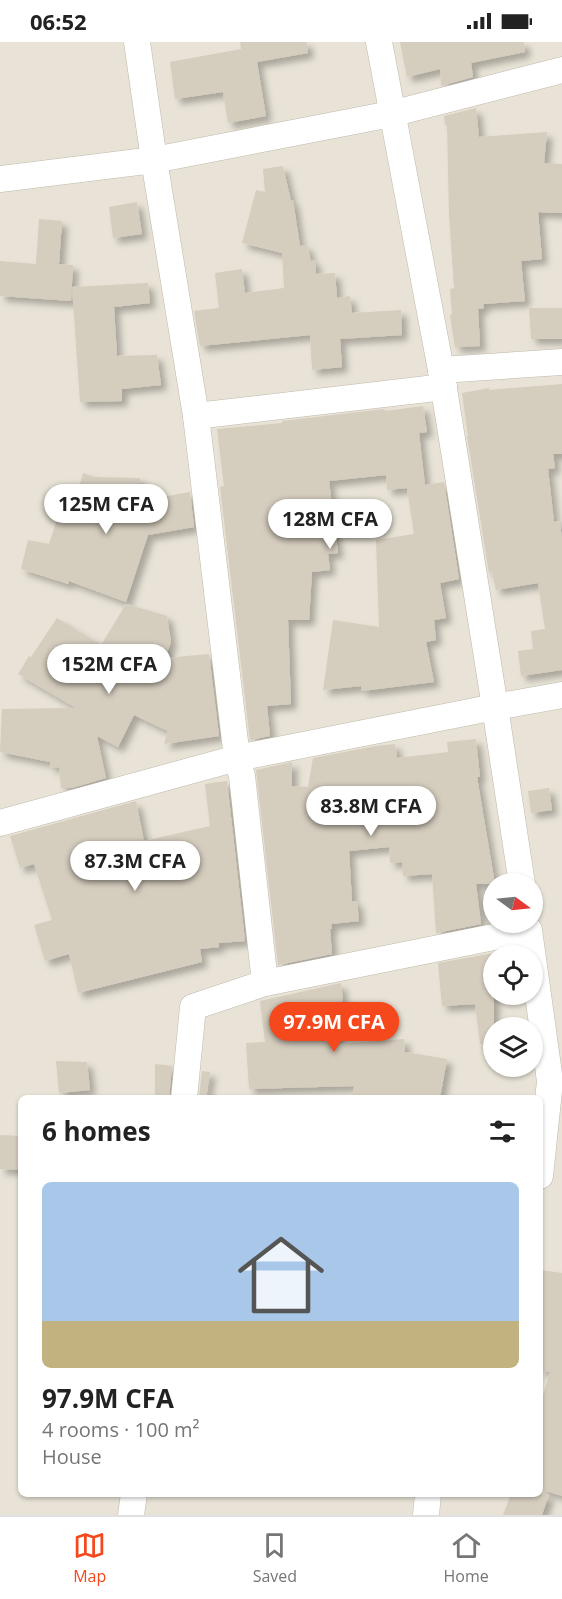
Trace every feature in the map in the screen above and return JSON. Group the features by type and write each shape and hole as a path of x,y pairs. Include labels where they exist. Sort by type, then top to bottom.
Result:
{"street":[{"path":"137,42 196,416 266,984"},
{"path":"378,42 443,379 520,873"},
{"path":"0,179 154,160 391,114 562,70"},
{"path":"196,416 562,362"},
{"path":"0,823 237,758 495,706 562,695"},
{"path":"184,1095 193,1007 266,984 496,933"},
{"path":"529,933 550,1081 543,1148"},
{"path":"543,1177 562,1180"},
{"path":"131,1515 134,1497"},
{"path":"426,1515 428,1497"}],"shaded area":[{"path":"0,42 562,42 562,1515 0,1515"}],"building":[{"path":"240,42 307,42 308,53 257,62 266,116 228,123 223,92 175,99 170,62 241,49"},
{"path":"400,42 524,42 525,52 471,63 473,77 441,86 440,69 407,77"},
{"path":"476,108 479,137 547,132 544,163 562,164 562,213 538,212 542,259 521,261 525,301 483,304 484,308 478,309 480,346 455,347 450,315 452,314 450,289 454,288 449,215 447,125 445,125 444,116"},
{"path":"283,166 291,201 293,200 300,246 307,245 311,261 315,260 316,274 335,273 337,298 350,296 352,313 401,310 402,335 340,339 342,367 312,370 310,335 200,346 194,311 219,308 215,273 242,269 245,293 284,288 282,253 242,243 256,190 265,192 263,169"},
{"path":"137,202 142,234 113,238 109,207"},
{"path":"39,219 62,221 59,264 73,265 71,301 0,296 0,261 36,264"},
{"path":"148,283 150,303 114,307 117,356 157,355 161,385 122,389 122,401 80,402 72,287"},
{"path":"529,308 562,308 562,339 531,339"},
{"path":"562,384 562,454 553,454 555,468 548,469 554,522 559,521 562,537 562,670 521,676 518,651 533,649 531,631 545,629 538,583 496,590 492,572 489,573 462,393 489,388 489,390"},
{"path":"423,406 427,432 419,433 425,485 444,482 459,579 440,583 446,618 434,620 436,640 426,642 434,682 362,691 361,686 323,690 333,620 379,627 376,540 414,534 407,488 387,490 386,475 329,481 338,553 328,554 330,570 312,572 309,620 288,620 291,704 267,706 270,736 250,740 220,487 224,486 217,429"},
{"path":"83,473 95,477 140,478 140,501 190,492 194,527 148,535 126,602 69,581 68,584 21,569 28,540 49,544 59,513 71,516"},
{"path":"126,604 167,616 171,642 165,658 209,654 219,736 164,744 168,731 134,715 118,747 97,736 106,778 72,788 61,788 59,767 51,768 50,762 0,752 2,709 76,708 18,674 57,618 101,645"},
{"path":"476,739 480,777 477,777 493,873 483,873 483,884 476,884 481,924 436,933 432,874 403,876 402,862 390,863 389,847 349,851 352,901 357,901 359,921 331,924 332,954 278,965 256,770 292,762 292,786 308,787 313,758 395,744 397,758 448,752 447,742"},
{"path":"227,781 245,941 219,943 219,947 200,949 202,962 78,993 69,954 45,961 34,925 52,920 34,864 20,868 10,836 136,801 144,841 210,826 205,784"},
{"path":"549,788 552,810 531,813 528,791"},
{"path":"483,955 483,1005 494,1005 494,1017 483,1017 483,1044 480,1044 475,1004 442,1006 438,963"},
{"path":"341,983 343,1001 336,1002 338,1044 404,1039 405,1052 447,1059 441,1095 353,1095 354,1086 249,1089 246,1043 265,1042 260,1001"},
{"path":"56,1061 87,1062 90,1090 59,1093"},
{"path":"155,1064 172,1066 169,1095 155,1095"},
{"path":"202,1071 210,1072 206,1095 199,1095"},
{"path":"0,1135 18,1136 18,1170 0,1169"},
{"path":"543,1270 562,1273 562,1496 543,1490 543,1395 550,1372 543,1371"},
{"path":"543,1494 549,1494 542,1515 503,1515 510,1497 543,1497"}]}
